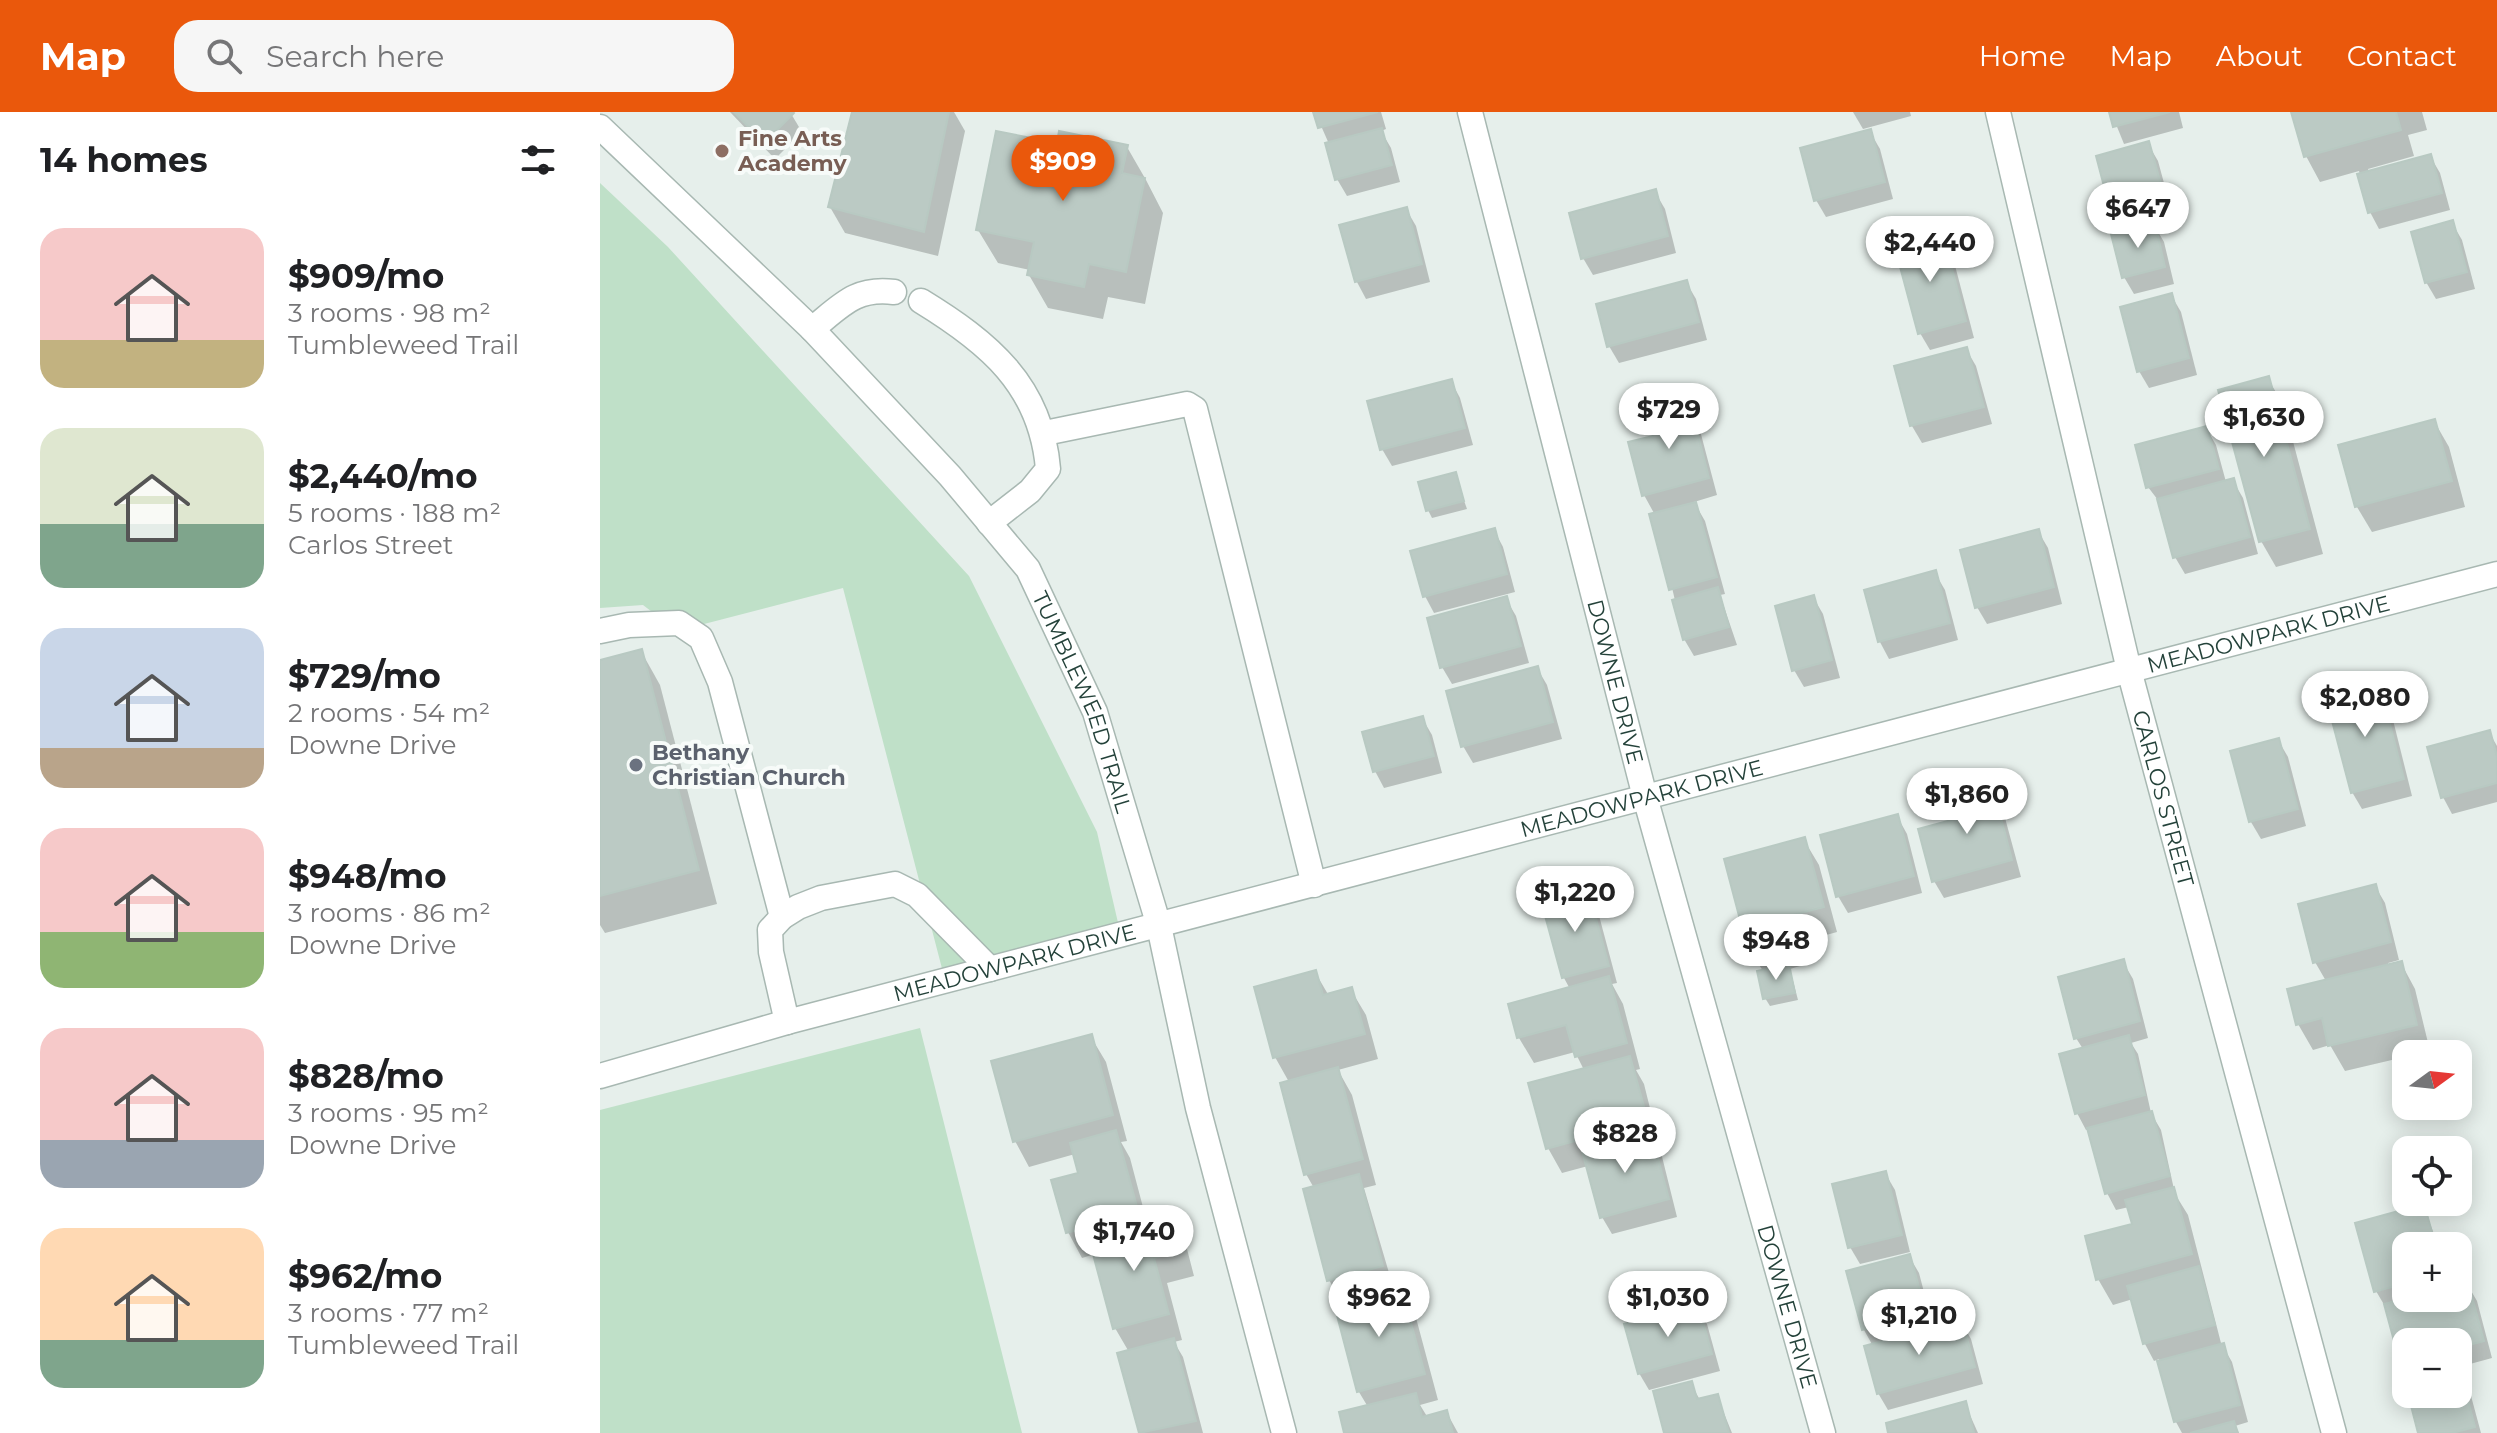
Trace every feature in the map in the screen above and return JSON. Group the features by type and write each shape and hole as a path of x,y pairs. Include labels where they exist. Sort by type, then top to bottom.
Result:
{"street":[{"name":"DOWNE DRIVE","path":"1470,112 1645,797 1823,1433"},
{"name":"CARLOS STREET","path":"1998,112 2129,670 2334,1433"},
{"name":"TUMBLEWEED TRAIL","path":"600,127 812,329 950,476 1028,569 1095,712 1159,926 1198,1108 1284,1433"},
{"path":"812,329 855,295 871,289 894,292"},
{"path":"921,301 972,332 1015,375 1045,433 1048,469 1030,491 989,523"},
{"path":"1045,433 1187,404 1195,409 1314,885"},
{"name":"MEADOWPARK DRIVE","path":"600,1076 787,1022 2497,574"},
{"path":"600,631 629,625 679,623 701,638 720,682 782,917"},
{"path":"787,1022 771,952 770,930 782,917 821,898 895,884 917,895 990,969"}],"green space":[{"path":"600,183 668,247 969,576 1097,832 1119,927 945,980 843,588 677,631 643,605 600,608"},
{"path":"920,1028 1022,1433 600,1433 600,1110"}],"building":[{"path":"734,112 793,112 794,113 764,143"},
{"path":"852,112 949,112 924,232 828,207"},
{"path":"1313,112 1378,112 1318,128"},
{"path":"2109,112 2170,112 2113,127"},
{"path":"2291,112 2396,112 2401,130 2304,157"},
{"path":"1382,128 1392,165 1335,180 1325,143"},
{"path":"1871,129 1885,182 1814,201 1800,148"},
{"path":"996,131 1057,143 1059,131 1128,145 1122,173 1145,178 1126,272 1089,264 1084,287 1027,275 1034,242 976,230"},
{"path":"2149,141 2165,199 2111,213 2096,156"},
{"path":"2431,154 2442,193 2368,213 2357,174"},
{"path":"1656,189 1668,236 1581,259 1569,213"},
{"path":"1407,207 1422,264 1355,282 1339,225"},
{"path":"2453,220 2467,272 2425,283 2411,232"},
{"path":"2155,223 2165,267 2122,278 2111,234"},
{"path":"1943,235 1966,321 1918,334 1895,248"},
{"path":"1687,280 1699,322 1607,347 1596,304"},
{"path":"2172,293 2189,358 2137,372 2120,307"},
{"path":"1967,347 1984,407 1910,426 1894,366"},
{"path":"2269,376 2310,529 2259,542 2218,390"},
{"path":"1452,379 1465,428 1380,450 1367,401"},
{"path":"1689,400 1709,478 1642,496 1628,442 1653,436 1646,411"},
{"path":"2435,419 2452,481 2355,507 2338,445"},
{"path":"2207,426 2219,469 2146,488 2135,445"},
{"path":"1456,472 1464,501 1426,511 1418,482"},
{"path":"2234,478 2250,537 2173,558 2157,499"},
{"path":"1696,502 1717,577 1669,590 1649,514"},
{"path":"1495,528 1507,574 1423,597 1410,551"},
{"path":"2039,529 2054,587 1975,608 1960,550"},
{"path":"1936,570 1950,623 1878,642 1864,590"},
{"path":"1718,587 1729,627 1683,640 1672,600"},
{"path":"1814,595 1832,660 1792,671 1775,606"},
{"path":"1507,596 1521,646 1440,668 1427,618"},
{"name":"Bethany Christian Church","path":"642,649 699,870 600,896 600,660"},
{"path":"1538,666 1553,722 1461,747 1446,691"},
{"path":"2380,685 2404,779 2351,793 2326,698"},
{"path":"1423,716 1434,756 1373,772 1362,732"},
{"path":"2490,730 2497,757 2497,783 2441,798 2427,747"},
{"path":"2279,738 2298,809 2249,822 2230,751"},
{"path":"1992,783 2012,860 1932,882 1918,829 1959,818 1952,794"},
{"path":"1898,814 1914,876 1836,897 1820,835"},
{"path":"1805,837 1824,907 1781,918 1787,940 1748,950 1724,859"},
{"path":"2376,884 2391,942 2313,963 2298,904"},
{"path":"1588,889 1609,966 1562,978 1541,901"},
{"path":"2124,959 2140,1021 2074,1039 2058,977"},
{"path":"2402,961 2417,1025 2328,1046 2322,1018 2296,1025 2287,989"},
{"path":"1789,964 1795,993 1763,999 1757,971"},
{"path":"1316,970 1323,995 1352,987 1365,1034 1273,1058 1254,987"},
{"path":"1609,976 1627,1043 1575,1057 1566,1025 1517,1038 1508,1004"},
{"path":"1092,1034 1113,1115 1013,1142 991,1061"},
{"path":"2129,1035 2145,1095 2075,1114 2059,1054"},
{"path":"1630,1056 1648,1121 1546,1149 1528,1083"},
{"path":"1338,1067 1363,1159 1304,1175 1280,1083"},
{"path":"2152,1111 2170,1176 2105,1194 2087,1128"},
{"path":"1116,1130 1139,1214 1066,1233 1051,1180 1078,1173 1070,1143"},
{"path":"1651,1133 1669,1199 1600,1218 1582,1151"},
{"path":"1886,1171 1902,1235 1848,1248 1832,1184"},
{"path":"1359,1174 1383,1266 1327,1281 1303,1189"},
{"path":"2174,1187 2192,1254 2096,1280 2085,1236 2132,1224 2125,1200"},
{"path":"2392,1213 2392,1216 2427,1216 2432,1232 2392,1232 2392,1287 2374,1292 2355,1223"},
{"path":"1173,1221 1181,1250 1154,1258 1169,1314 1113,1329 1090,1243"},
{"path":"1910,1254 1926,1313 1862,1330 1846,1271"},
{"path":"2199,1266 2215,1325 2143,1344 2127,1286"},
{"path":"1401,1286 1425,1374 1357,1392 1334,1304"},
{"path":"2472,1297 2484,1341 2472,1344 2472,1328 2392,1328 2392,1334 2384,1304 2392,1302 2392,1312 2472,1312"},
{"path":"1698,1304 1712,1354 1638,1374 1624,1324"},
{"path":"1962,1320 1975,1367 1877,1394 1864,1346"},
{"path":"1174,1338 1196,1421 1139,1433 1117,1353"},
{"path":"2224,1343 2240,1405 2174,1422 2157,1361"},
{"path":"1692,1381 1697,1399 1718,1394 1729,1433 1664,1433 1653,1391"},
{"path":"1416,1393 1422,1417 1447,1410 1453,1433 1344,1433 1339,1412"},
{"path":"1966,1401 1974,1433 1888,1433 1886,1423"},
{"path":"2412,1408 2470,1408 2475,1427 2452,1433 2418,1433"},
{"path":"2234,1421 2238,1433 2190,1433"}],"place":[{"name":"Fine Arts Academy","path":"722,151"},
{"name":"Bethany Christian Church","path":"636,765"}]}
